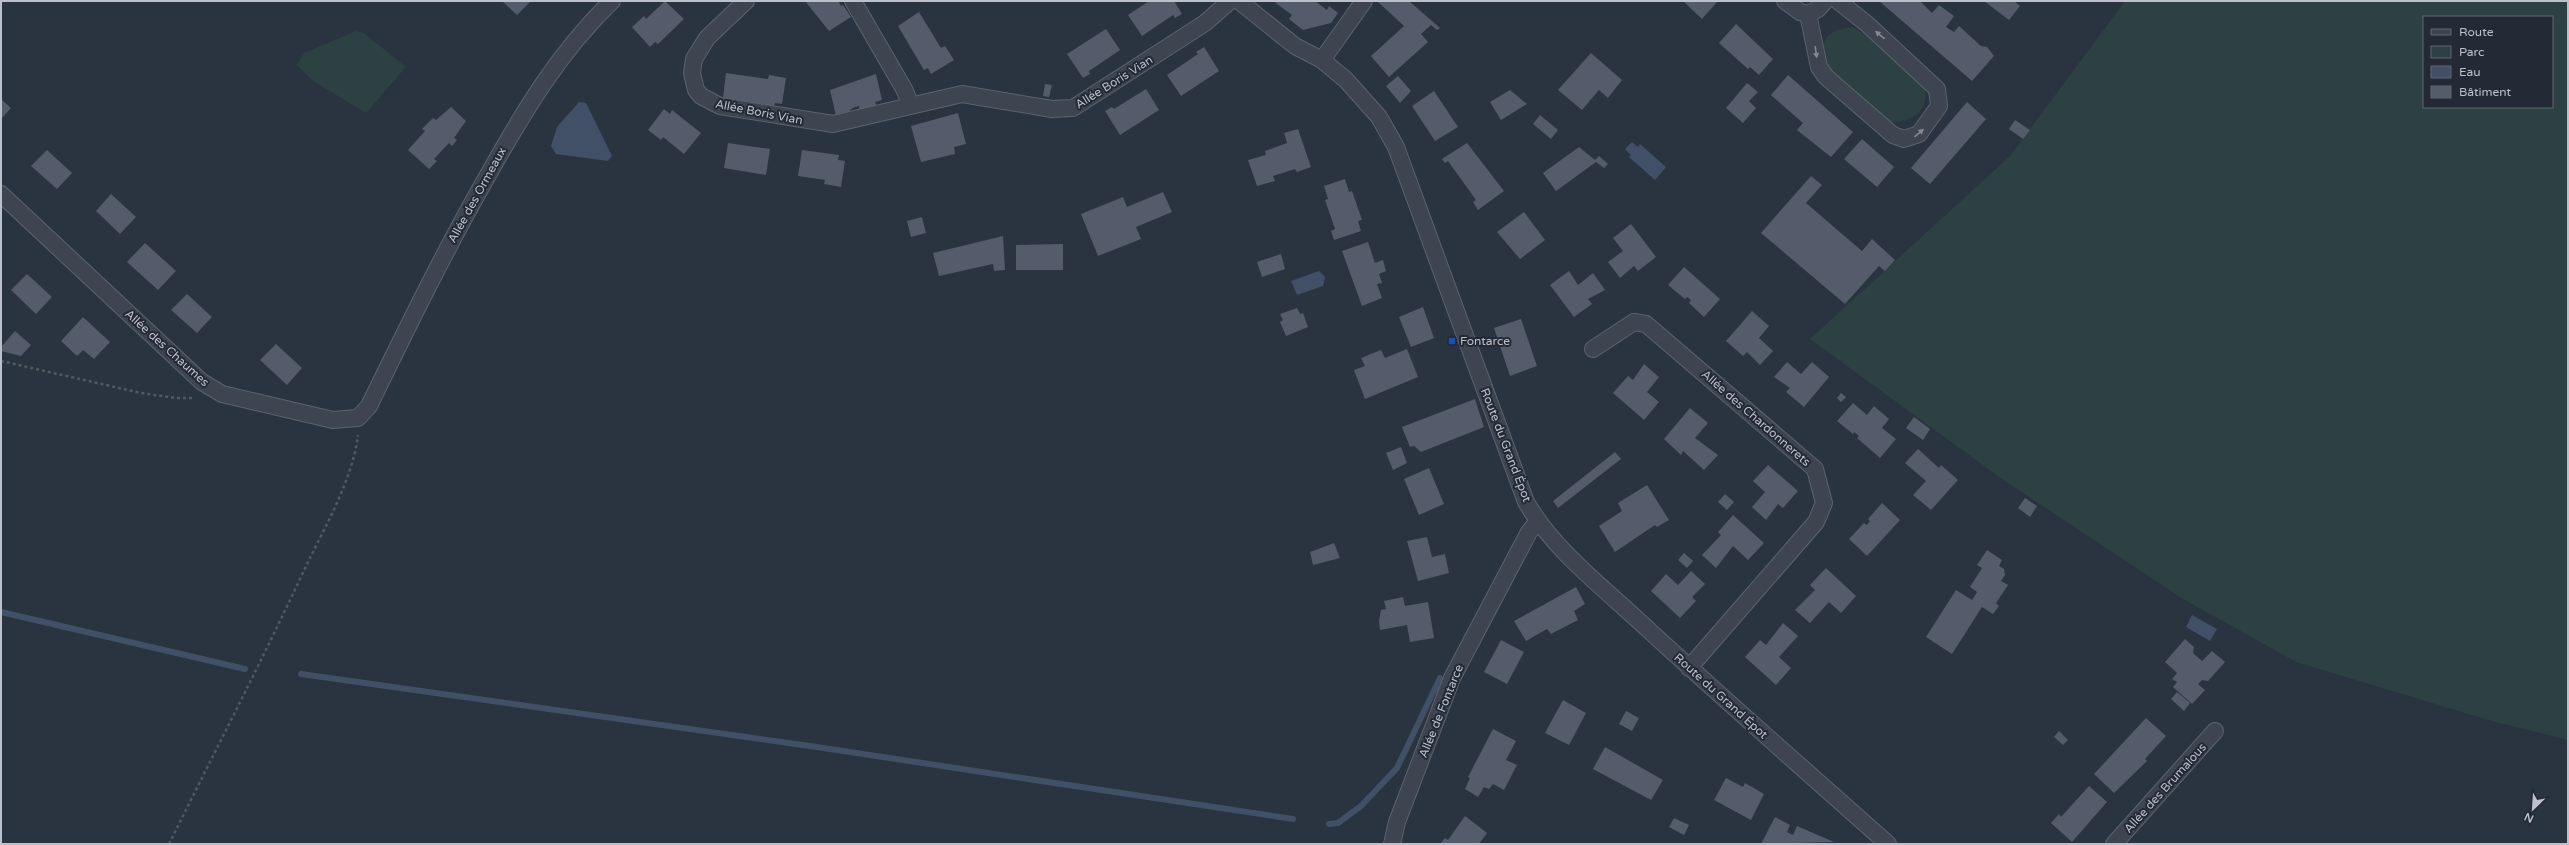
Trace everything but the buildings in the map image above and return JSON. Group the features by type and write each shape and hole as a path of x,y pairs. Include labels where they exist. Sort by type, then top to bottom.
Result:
{"street":[{"name":"Allée des Ormeaux","path":"354,419 364,413 369,406 468,210 535,93 577,36 612,1"},
{"name":"Allée Boris Vian","path":"746,1 707,38 694,59 692,74 696,90 709,101 720,106 828,124 962,94 1052,109 1073,108 1205,23 1230,1"},
{"path":"853,1 904,89 911,105"},
{"name":"Route du Grand Épot","path":"1239,1 1295,46 1322,60 1362,97 1378,117 1396,147 1526,502 1537,522 1571,558 1689,668 1888,844"},
{"path":"1322,60 1364,1"},
{"path":"1785,1 1800,12 1808,14 1818,9 1825,1"},
{"path":"1808,14 1819,66 1826,77 1893,135 1904,139 1912,138 1929,123 1939,106 1938,89 1884,39 1838,1"},
{"name":"Allée des Chaumes","path":"1,194 202,382 222,394 333,420 354,419"},
{"name":"Allée des Chardonnerets","path":"1593,349 1634,322 1646,324 1815,469 1824,503 1816,522 1689,668"},
{"name":"Allée de Fontarce","path":"1392,844 1397,822 1452,678 1529,532 1537,522"},
{"name":"Allée des Brumalous","path":"2114,844 2215,731"}],"path":[{"path":"1,361 176,398 199,397 212,388"},
{"path":"169,844 262,661 356,456 359,430 354,419"}],"green space":[{"path":"2125,1 2568,1 2568,740 2495,722 2296,662 2183,599 2002,479 1810,339 2010,156"},
{"path":"1853,27 1893,56 1921,84 1925,91 1926,98 1919,113 1900,122 1887,120 1867,105 1831,72 1824,54 1825,40 1834,32"},
{"path":"356,31 365,34 406,67 366,113 313,81 297,65 304,53"}],"water":[{"path":"579,102 586,103 612,156 608,161 556,154 551,146 557,127"},
{"path":"1632,142 1638,147 1640,144 1666,167 1655,180 1629,157 1631,155 1625,149"},
{"path":"1319,271 1325,277 1323,286 1297,295 1291,281"},
{"path":"2192,615 2217,629 2210,641 2186,627"}],"waterway":[{"path":"1,612 245,669"},
{"path":"301,674 810,746 1293,819"},
{"path":"1329,824 1338,823 1361,806 1397,768 1440,678"}],"place":[{"name":"Fontarce","path":"1452,341"}]}
